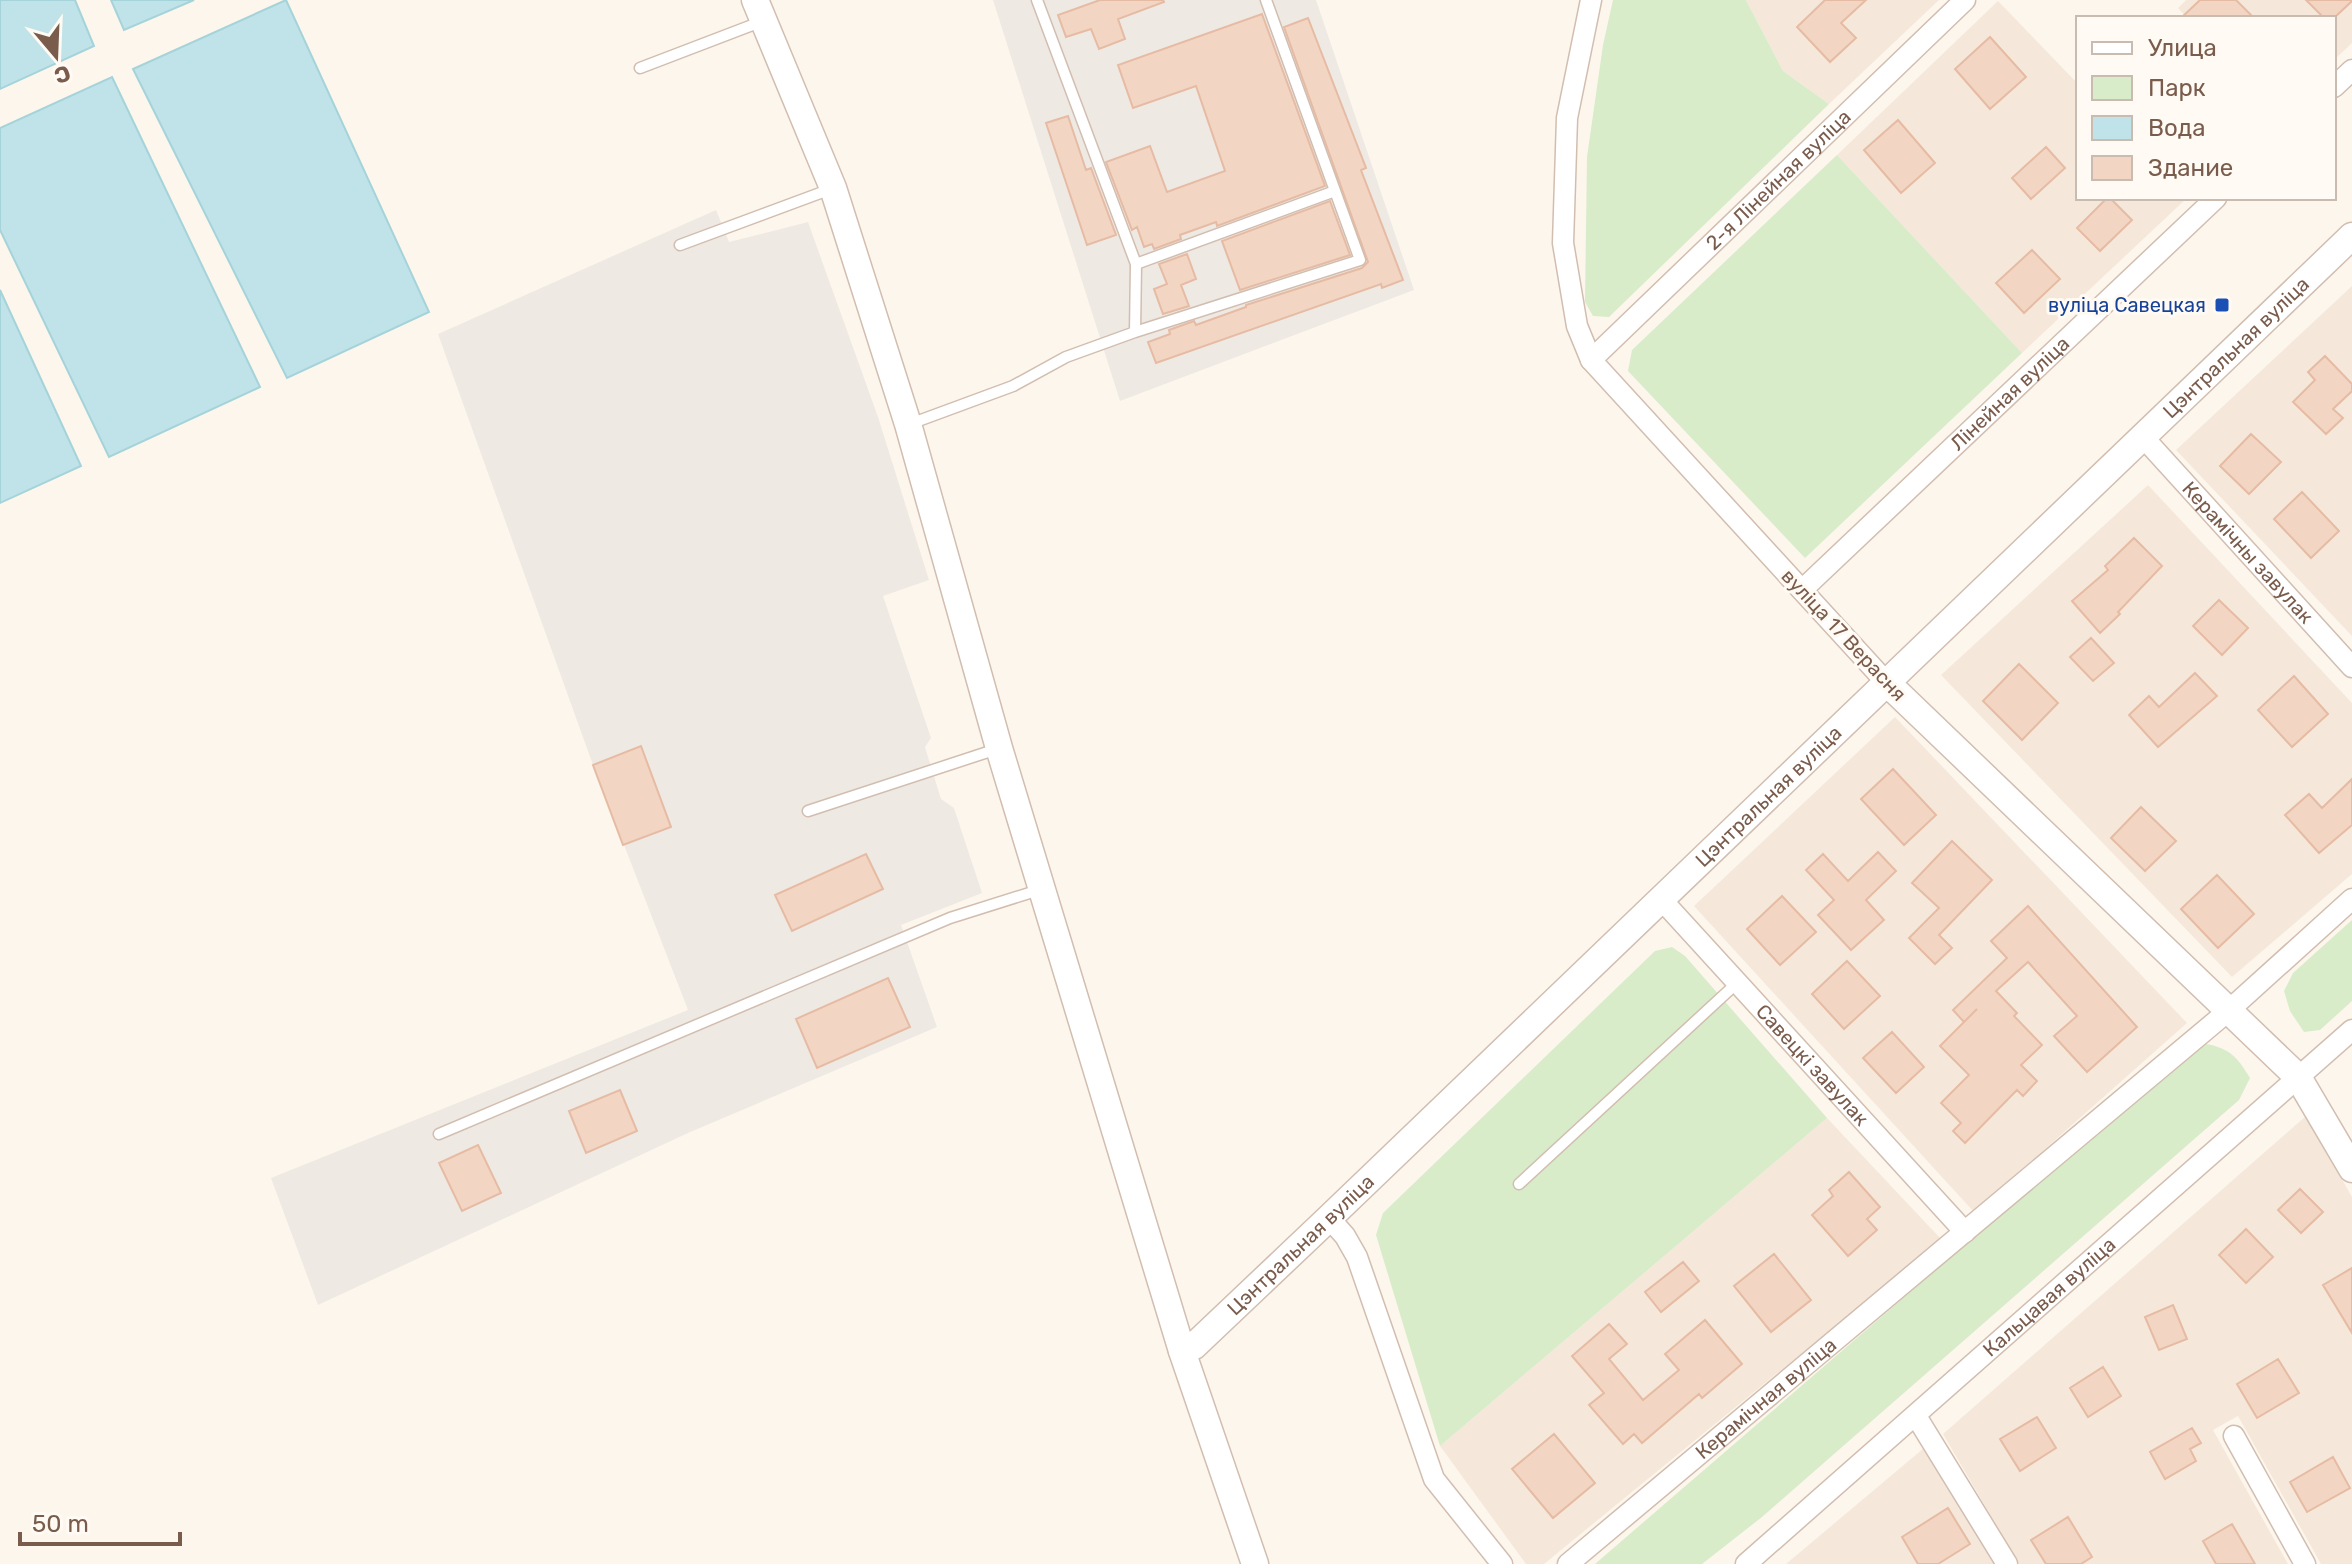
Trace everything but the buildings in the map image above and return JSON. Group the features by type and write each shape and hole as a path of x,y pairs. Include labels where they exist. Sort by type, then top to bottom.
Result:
{"street":[{"name":"вуліца 17 Верасня","path":"1591,0 1567,118 1563,243 1577,326 1591,360 1886,682 2298,1077 2352,1169"},
{"name":"2-я Лінейная вуліца","path":"1591,360 1965,0"},
{"path":"760,10 833,188 908,424 999,748 1095,1056 1182,1351 1255,1564"},
{"path":"2336,85 2352,70"},
{"name":"Лінейная вуліца","path":"1802,590 2214,200"},
{"name":"Цэнтральная вуліца","path":"1182,1351 1194,1346 1329,1218 2352,236"},
{"name":"Керамічны завулак","path":"2143,437 2352,667"},
{"name":"Савецкі завулак","path":"1660,898 1965,1232"},
{"name":"Керамічная вуліца","path":"1568,1564 2227,1012 2352,899"},
{"name":"Кальцавая вуліца","path":"1746,1564 2352,1030"},
{"path":"1329,1218 1345,1236 1357,1257 1434,1479 1502,1564"},
{"path":"1916,1416 2007,1564"},
{"path":"2234,1436 2305,1564"}],"lane":[{"path":"1037,0 1136,264 1135,332"},
{"path":"908,424 1013,386 1066,357 1360,260 1266,0"},
{"path":"640,68 760,10"},
{"path":"680,245 833,188"},
{"path":"1136,264 1335,191"},
{"path":"808,811 999,748"},
{"path":"439,1134 922,930 1041,889"},
{"path":"1519,1184 1737,983"}],"shaded area":[{"path":"993,0 1316,0 1414,290 1120,401"},
{"path":"1746,0 1939,0 1829,104 1783,71"},
{"path":"2186,0 2352,0 2352,43 2336,58 2336,16 2185,16 2178,8"},
{"path":"1998,1 2076,82 2076,200 2185,200 2022,353 1837,155"},
{"path":"716,210 729,242 808,222 878,417 929,580 883,596 931,738 925,747 941,799 954,808 982,893 901,925 937,1027 688,1133 318,1305 271,1178 688,1010 593,765 438,334"},
{"path":"2352,286 2352,636 2176,450"},
{"path":"2148,485 2352,703 2352,874 2232,977 1941,675"},
{"path":"1895,717 2187,1023 1974,1212 1694,906"},
{"path":"2306,1116 2352,1197 2352,1564 2321,1564 2238,1416 2213,1430 2288,1564 2019,1564 1943,1434"},
{"path":"1827,1118 1941,1239 1544,1564 1526,1564 1440,1446"},
{"path":"1924,1448 1995,1564 1786,1564"}],"green space":[{"path":"1613,0 1746,0 1783,71 1829,104 1609,317 1593,316 1585,302 1587,157 1603,45"},
{"path":"1837,155 2022,353 1805,558 1628,371 1632,350"},
{"path":"2352,920 2352,1001 2320,1030 2304,1032 2290,1011 2284,991 2293,973"},
{"path":"1672,947 1685,956 1827,1118 1440,1446 1376,1235 1383,1213 1655,951"},
{"path":"2206,1044 2232,1055 2250,1078 2239,1100 1762,1517 1702,1564 1595,1564 1952,1256"}],"water":[{"path":"0,0 75,0 94,46 0,89"},
{"path":"111,0 194,0 124,30"},
{"path":"286,0 429,312 287,378 133,69"},
{"path":"112,77 260,387 109,457 0,230 0,128"},
{"path":"0,290 81,466 0,503"}],"place":[{"name":"вуліца Савецкая","path":"2222,305"}]}
